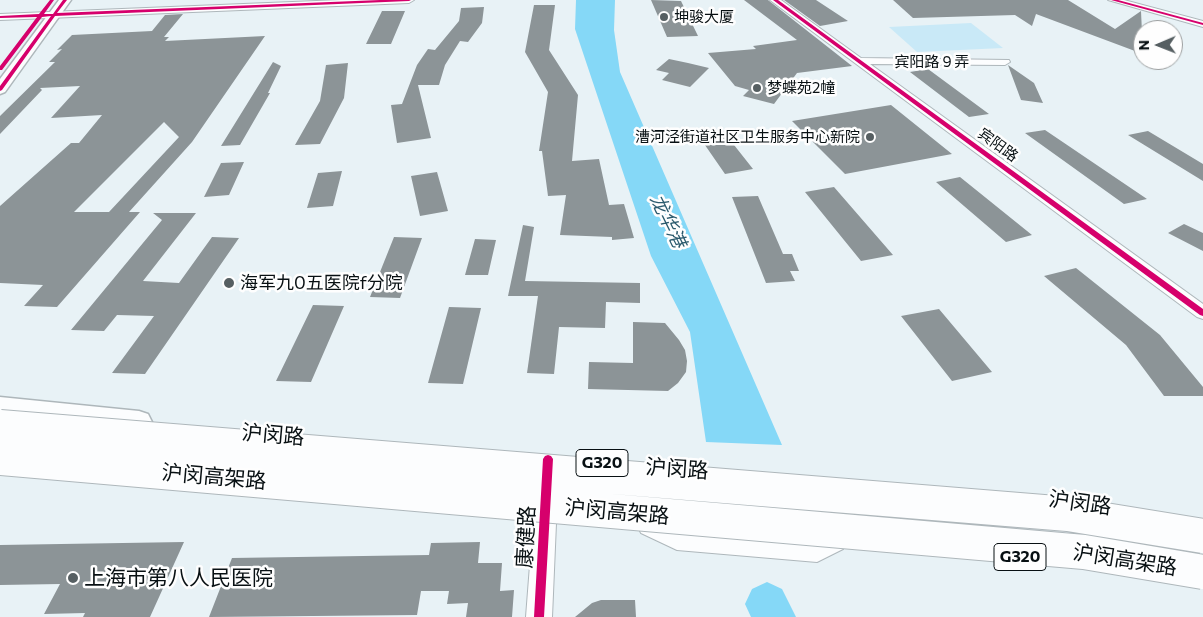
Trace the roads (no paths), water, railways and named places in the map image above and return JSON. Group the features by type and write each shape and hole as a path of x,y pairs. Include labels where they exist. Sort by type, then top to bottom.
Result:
{"highway":[{"name":"沪闵高架路","path":"0,427 1068,514 1203,536"},
{"name":"沪闵高架路","path":"0,458 1084,552 1203,572"}],"main road":[{"path":"0,69 50,9 64,0"},
{"path":"0,89 50,9"},
{"name":"沪闵路","path":"0,408 259,434 548,459 1063,499 1203,521"},
{"name":"G320","path":"0,472 1084,562 1203,581"}],"street":[{"path":"0,17 50,9 409,0"},
{"name":"宾阳路","path":"775,0 1203,313"},
{"path":"1114,0 1203,24"},
{"name":"宾阳路 9 弄","path":"859,61 1005,62"},
{"name":"康健路","path":"539,617 548,459"}],"water":[{"path":"576,0 615,0 614,30 620,72 782,445 706,442 690,332 651,256 575,29"}],"waterway":[{"name":"龙华港","path":"767,604 774,617"}],"place":[{"name":"坤骏大厦","path":"664,17"},
{"name":"梦蝶苑2幢","path":"757,88"},
{"name":"漕河泾街道社区卫生服务中心新院","path":"870,137"},
{"name":"海军九0五医院f分院","path":"229,283"},
{"name":"上海市第八人民医院","path":"73,578"}]}
